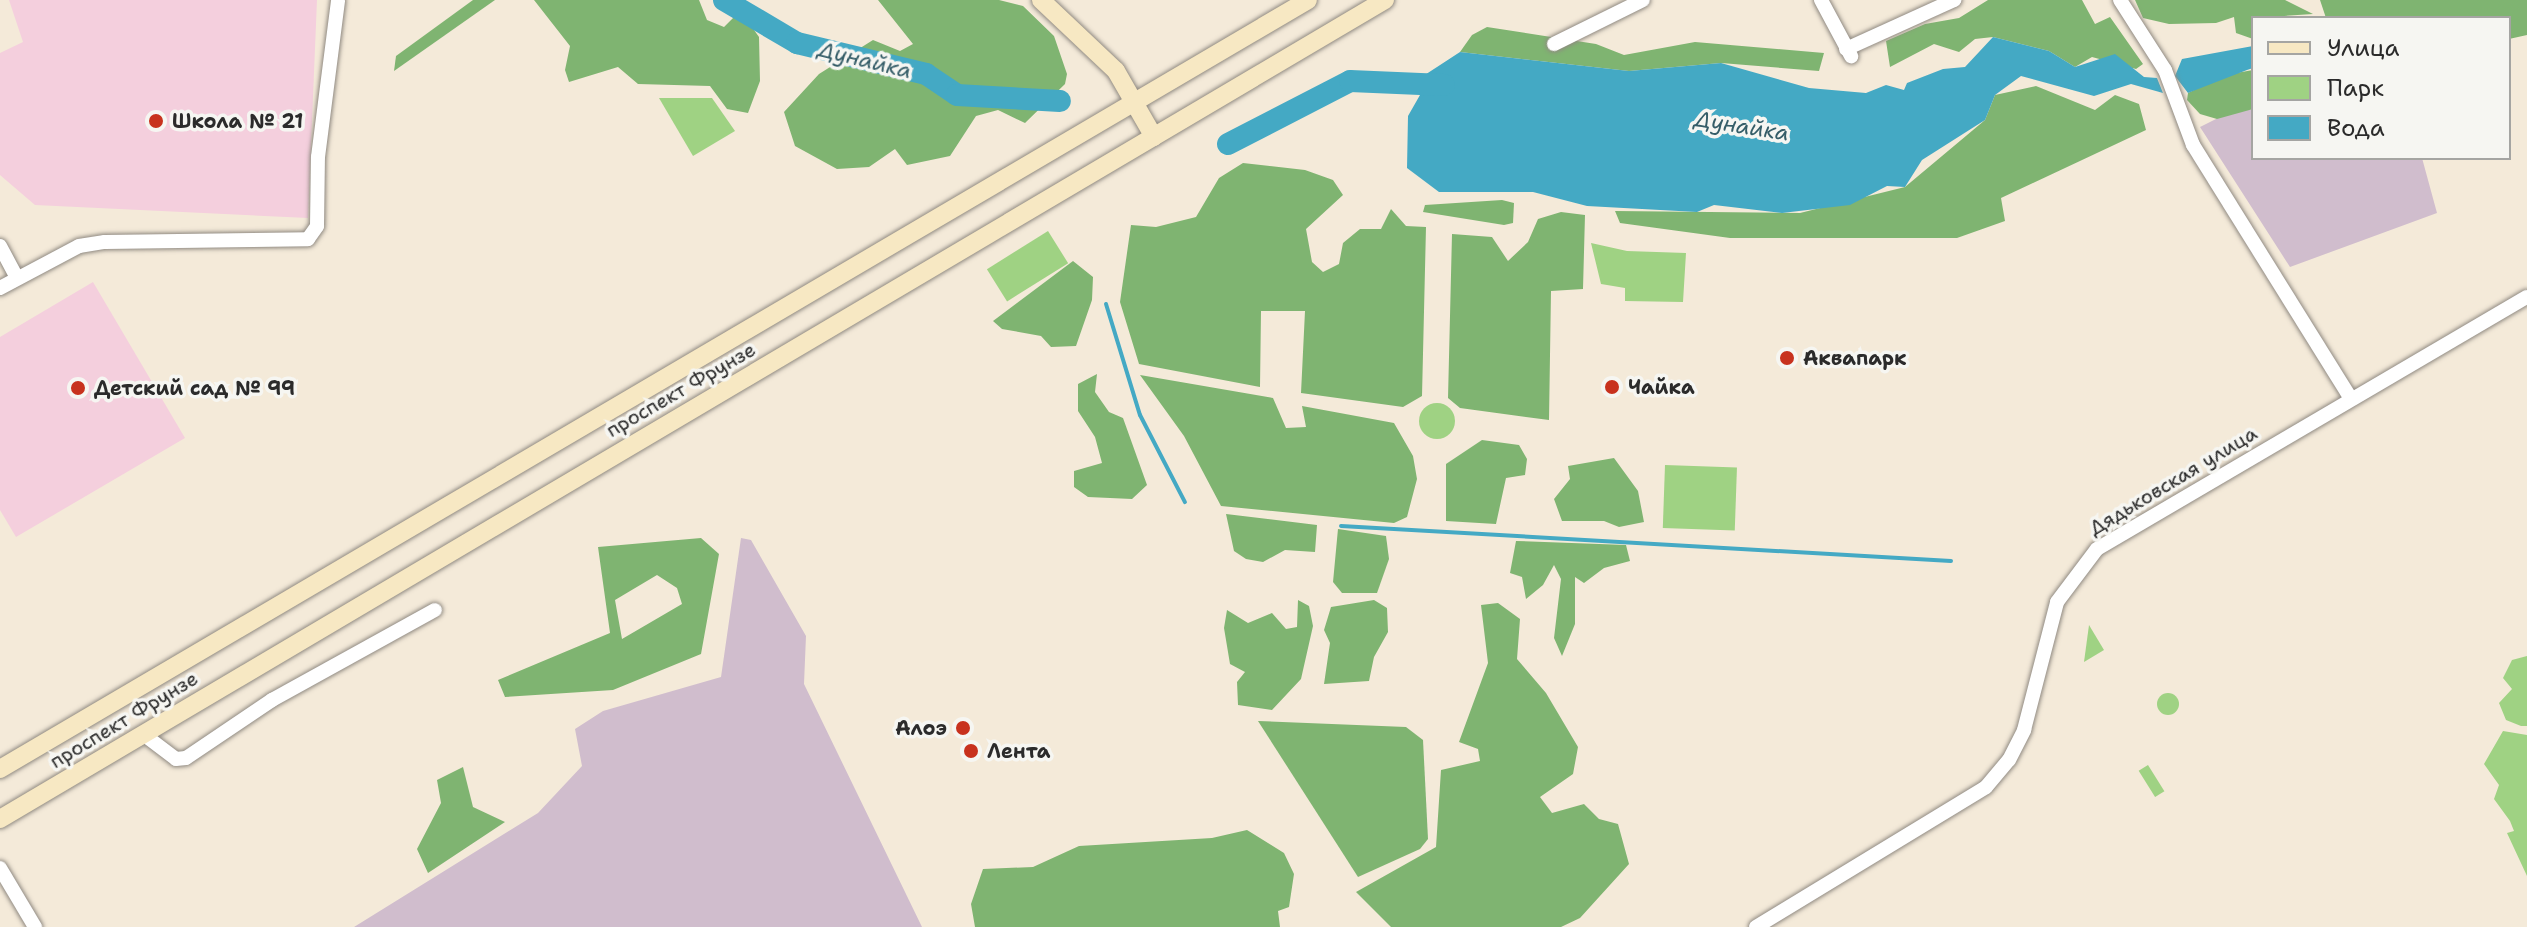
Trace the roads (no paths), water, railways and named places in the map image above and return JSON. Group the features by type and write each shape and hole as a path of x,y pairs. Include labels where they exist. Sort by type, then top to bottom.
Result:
{"main road":[{"path":"1041,0 1116,71 1154,137"},
{"name":"проспект Фрунзе","path":"0,769 1308,0"},
{"name":"проспект Фрунзе","path":"0,819 1385,0"}],"street":[{"path":"0,288 79,246 105,242 308,239 317,226 318,157 338,0"},
{"path":"1554,44 1643,0"},
{"path":"1821,0 1849,52 1954,0"},
{"path":"2120,0 2165,70 2193,145 2351,399"},
{"path":"0,246 17,278"},
{"name":"Дядьковская улица","path":"1756,927 1986,787 2009,760 2024,730 2057,602 2097,549 2527,297"},
{"path":"143,734 176,759 186,758 272,700 435,610"},
{"path":"0,868 35,927"}],"water":[{"path":"1993,37 2049,51 2075,67 2115,54 2144,77 2157,78 2163,93 2131,84 2094,96 2021,76 1995,95 1985,120 1922,160 1905,187 1887,186 1850,205 1782,213 1714,205 1697,212 1587,206 1533,192 1439,192 1407,168 1408,116 1420,95 1414,82 1460,52 1629,71 1721,63 1809,88 1866,93 1886,85 1904,90 1907,83 1943,69 1965,67"},
{"path":"2251,46 2251,69 2188,93 2175,76 2182,59"}],"waterway":[{"name":"Дунайка","path":"724,0 797,43 926,74 957,95 1060,101"},
{"name":"Дунайка","path":"1228,144 1350,81 1444,85"},
{"path":"1106,304 1140,415 1185,502"},
{"path":"1341,526 1951,561"}],"place":[{"name":"Школа № 21","path":"156,121"},
{"name":"Аквапарк","path":"1787,358"},
{"name":"Чайка","path":"1612,387"},
{"name":"Детский сад № 99","path":"78,388"},
{"name":"Алоэ","path":"963,728"},
{"name":"Лента","path":"971,751"}]}
